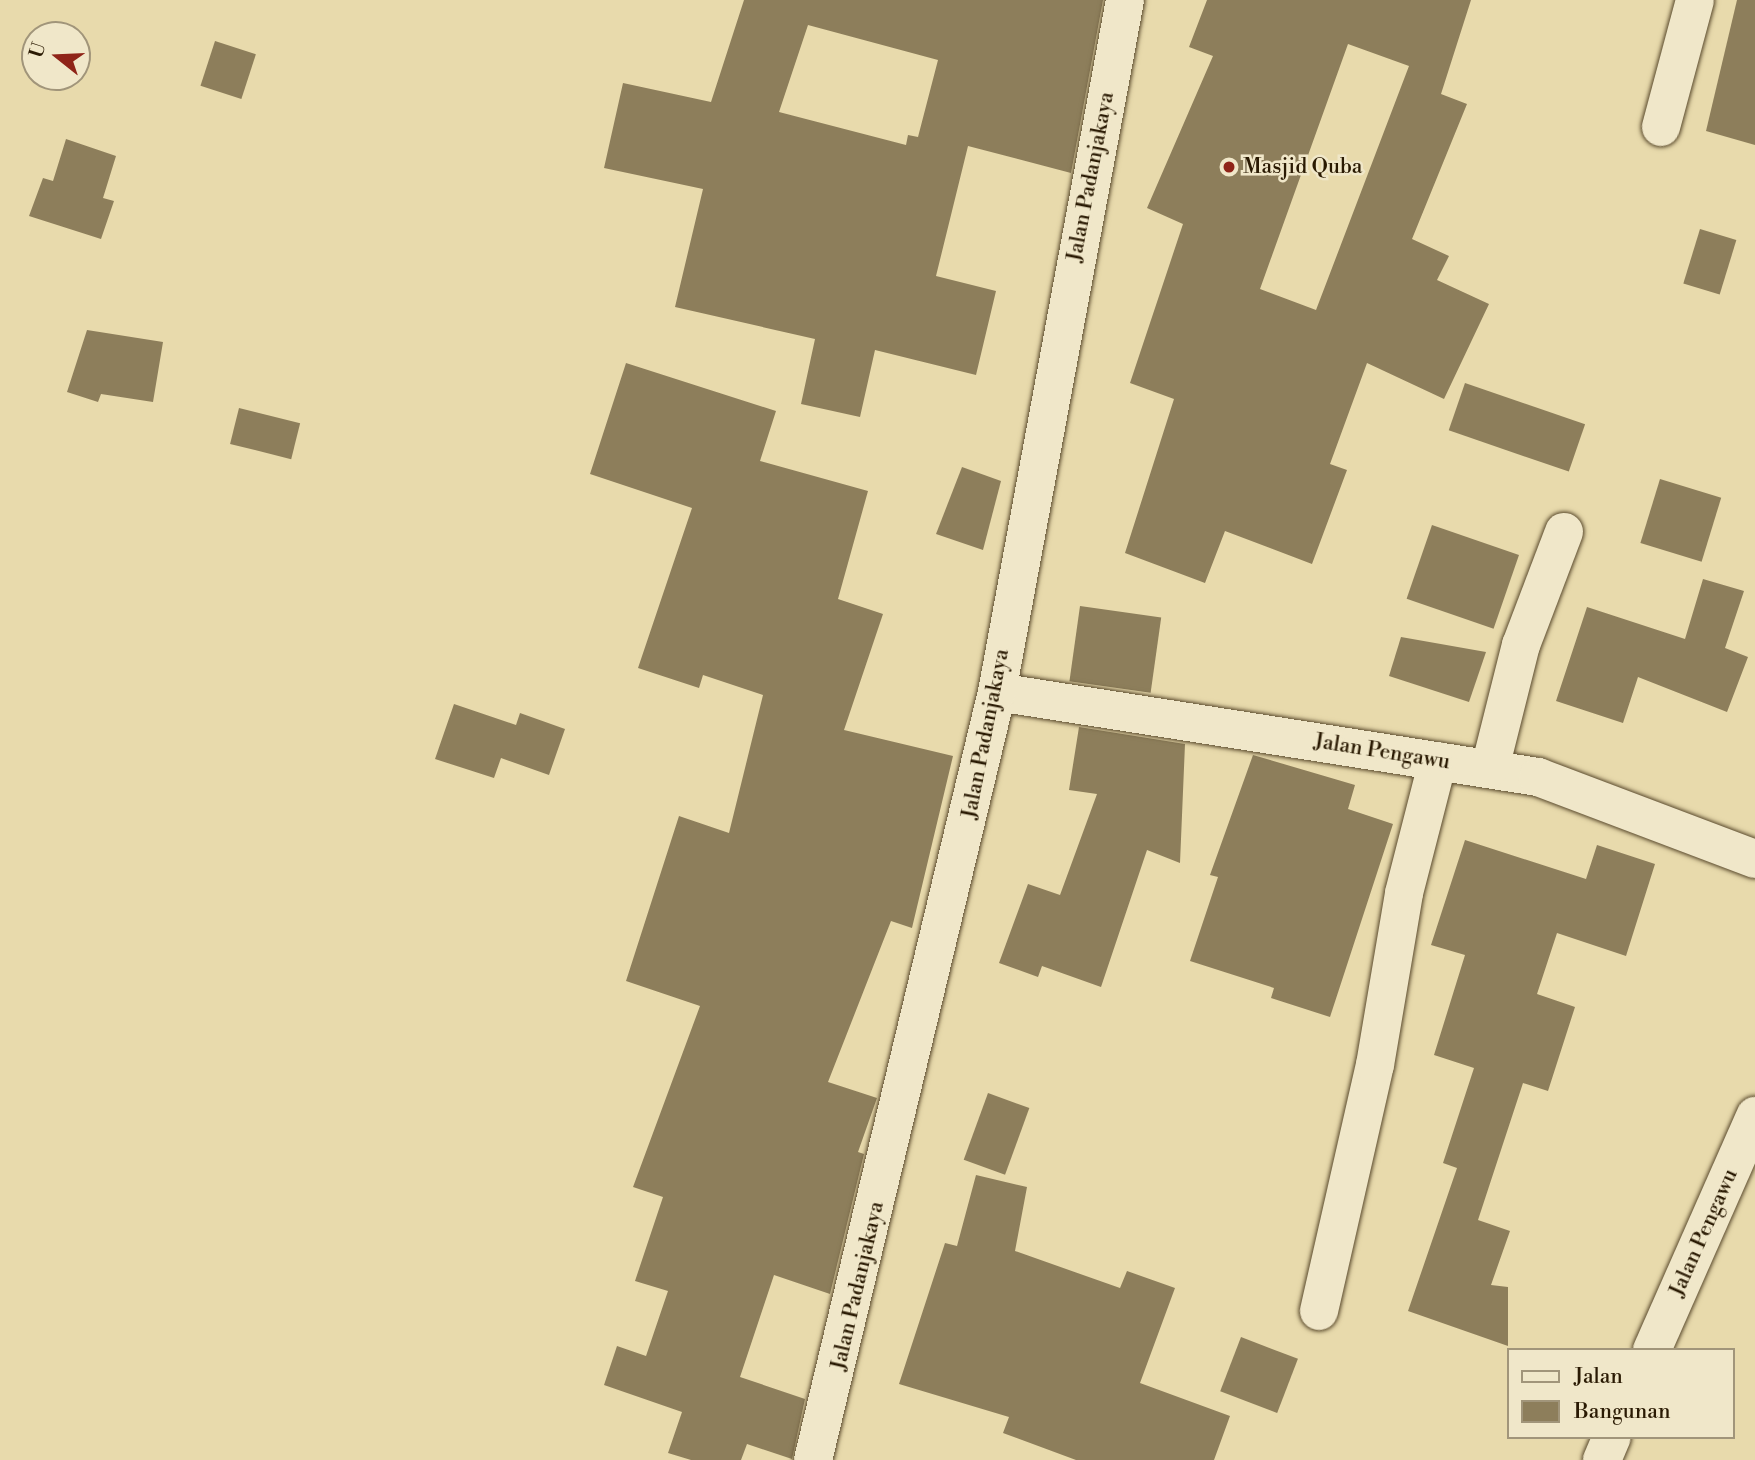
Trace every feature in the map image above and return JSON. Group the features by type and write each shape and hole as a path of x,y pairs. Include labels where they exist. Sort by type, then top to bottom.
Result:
{"street":[{"name":"Jalan Padanjakaya","path":"813,1460 998,692 1125,0"},
{"path":"1661,127 1695,0"},
{"path":"1490,768 1521,645 1564,532"},
{"name":"Jalan Pengawu","path":"998,692 1538,777 1755,859"},
{"path":"1319,1311 1376,1065 1404,893 1438,761"},
{"name":"Jalan Pengawu","path":"1653,1348 1755,1116"},
{"path":"1602,1460 1611,1439"}],"building":[{"path":"744,0 1103,0 1071,173 968,146 936,276 996,291 976,375 875,350 860,417 801,404 815,339 675,307 703,189 604,168 623,83 711,102","holes":["808,25 938,60 918,137 908,135 906,145 779,112"]},
{"path":"1207,0 1471,0 1441,94 1467,104 1412,239 1449,256 1437,280 1489,304 1444,399 1367,363 1330,464 1347,470 1312,564 1225,531 1205,583 1125,553 1174,399 1130,383 1183,224 1147,208 1213,56 1189,47","holes":["1348,44 1409,66 1316,310 1260,289"]},
{"path":"1737,0 1755,0 1755,145 1706,131"},
{"path":"215,41 256,54 241,99 200,86"},
{"path":"66,139 116,156 103,198 114,201 101,239 29,216 43,178 53,181"},
{"path":"1700,229 1736,240 1720,295 1683,284"},
{"path":"87,330 163,342 153,402 101,394 98,402 67,392"},
{"path":"626,363 776,411 760,461 868,491 838,599 883,614 844,730 953,756 912,928 891,921 828,1082 877,1098 858,1152 864,1154 830,1294 774,1275 740,1377 805,1399 792,1459 747,1444 741,1460 691,1460 668,1453 682,1412 604,1385 617,1346 646,1356 668,1291 635,1281 663,1197 633,1187 700,1006 626,981 679,816 729,833 763,695 703,675 699,688 638,668 692,508 590,474"},
{"path":"1465,383 1585,424 1569,472 1449,430"},
{"path":"239,408 300,423 291,459 230,444"},
{"path":"962,467 1001,481 983,550 936,534"},
{"path":"1660,479 1721,498 1702,562 1640,543"},
{"path":"1432,525 1519,555 1494,629 1407,599"},
{"path":"1703,579 1744,591 1725,648 1748,657 1727,712 1638,677 1623,723 1556,701 1587,607 1685,639"},
{"path":"1080,606 1161,617 1151,693 1069,681"},
{"path":"1401,637 1486,652 1469,702 1389,676"},
{"path":"454,704 516,725 520,713 565,729 549,775 501,758 494,778 435,759"},
{"path":"1079,727 1185,744 1180,863 1147,850 1101,987 1042,966 1038,977 999,963 1028,884 1060,895 1097,794 1069,790"},
{"path":"1253,755 1355,785 1348,809 1393,824 1330,1017 1271,998 1274,988 1190,961 1218,877 1210,875"},
{"path":"1465,840 1586,879 1597,845 1655,864 1626,956 1557,933 1537,994 1575,1007 1548,1091 1523,1083 1478,1220 1510,1231 1491,1285 1508,1287 1508,1346 1408,1311 1457,1168 1443,1163 1474,1068 1434,1055 1465,955 1431,945"},
{"path":"988,1093 1029,1108 1005,1175 964,1160"},
{"path":"976,1175 1027,1187 1015,1251 1120,1288 1127,1271 1175,1288 1140,1383 1230,1416 1214,1460 1076,1460 1003,1433 1009,1417 899,1384 945,1243 957,1246"},
{"path":"1241,1337 1298,1359 1277,1413 1220,1391"}],"place":[{"name":"Masjid Quba","path":"1229,167"}]}
